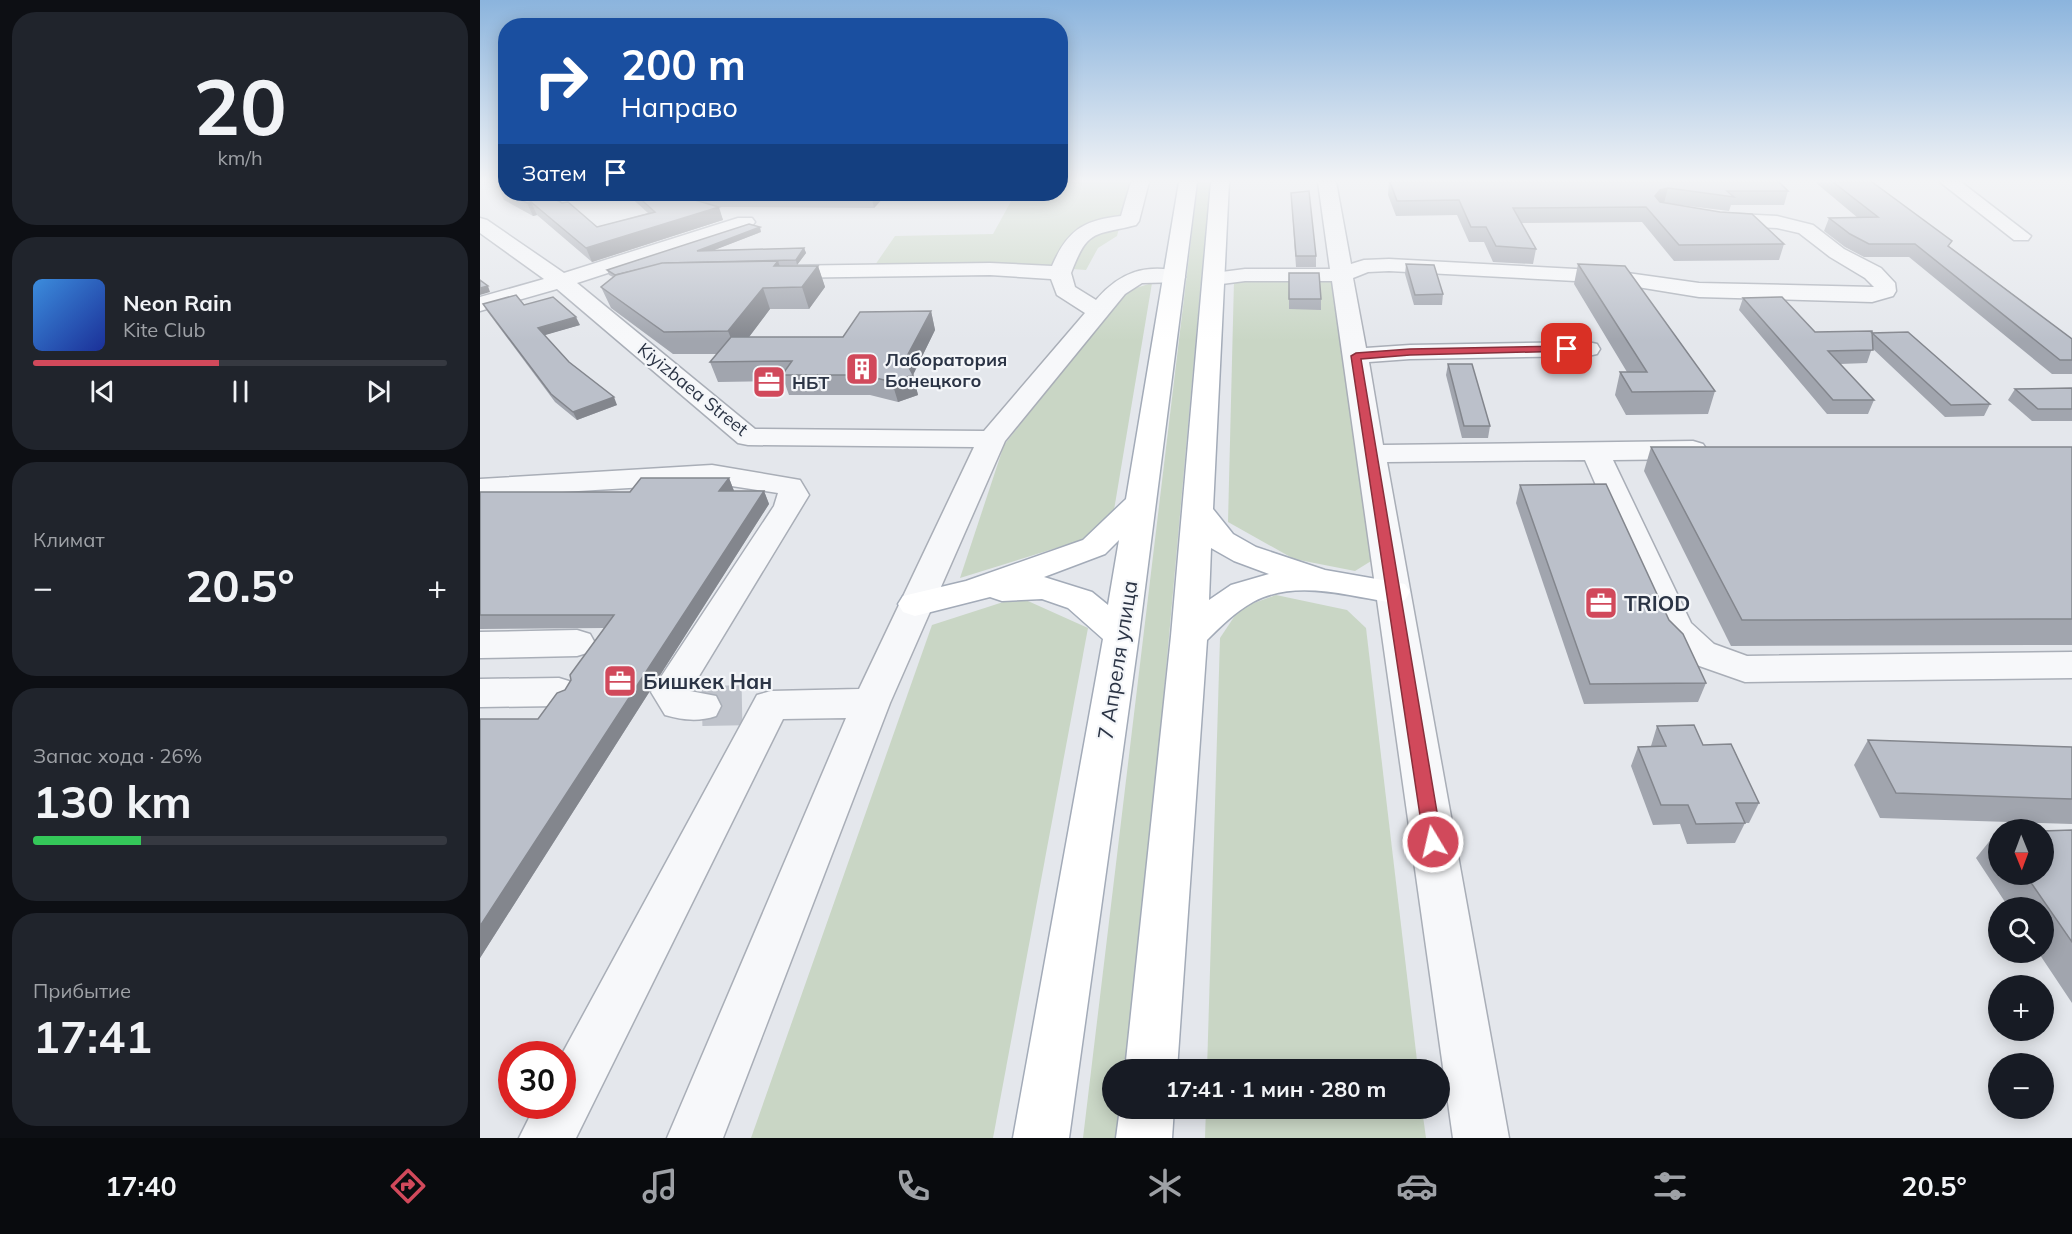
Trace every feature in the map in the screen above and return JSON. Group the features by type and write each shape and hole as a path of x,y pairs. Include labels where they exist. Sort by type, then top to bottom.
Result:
{"main road":[{"name":"7 Апреля улица","path":"1041,1138 1121,635 1180,235"},
{"path":"1151,1059 1189,636 1197,508 1225,270 1223,235"},
{"path":"915,604 973,591 1094,547 1141,501"},
{"path":"1197,508 1222,541 1245,554 1320,580 1393,592"},
{"path":"1189,636 1224,603 1250,589 1277,582 1320,580"},
{"path":"973,591 1044,588 1080,600 1121,635"},
{"path":"1144,1138 1146,1119"}],"street":[{"name":"Kiyizbaea Street","path":"496,235 561,281 593,296 748,437 992,439"},
{"path":"480,304 561,281 704,235"},
{"path":"1081,235 1073,243 1060,273 1065,290 1098,312"},
{"path":"1336,235 1481,1138"},
{"path":"1225,270 1343,275 1364,266 1409,266 1614,277 1699,290 1872,295 1885,291 1884,283 1873,273 1837,253 1814,235"},
{"path":"753,273 990,269 1060,273"},
{"path":"694,1138 871,703 992,439 1118,288 1137,277 1174,277"},
{"path":"1356,356 1410,352 1588,349"},
{"path":"1371,454 1714,450"},
{"path":"1595,451 1677,630 1701,653 1745,669 2072,665"},
{"path":"480,488 712,474 789,486 794,495 789,506 669,692 679,705 702,706"},
{"path":"480,645 577,643"},
{"path":"480,693 559,692"},
{"path":"547,1138 761,705 871,703"}],"green space":[{"path":"1117,235 1098,248 1086,270 990,263 875,265 895,236"},
{"path":"1192,235 1205,235 1131,1059 1102,1059 1102,1119 1125,1119 1123,1138 1083,1138"},
{"path":"1336,279 1376,558 1355,571 1294,559 1228,522 1234,280"},
{"path":"1152,283 1114,510 1095,536 960,578 1004,445 1126,291"},
{"path":"1276,595 1347,610 1366,628 1417,1059 1207,1059 1220,638 1240,608"},
{"path":"1019,597 1088,628 993,1138 751,1138 932,625"},
{"path":"1206,1119 1423,1119 1426,1138 1205,1138"}],"building":[{"path":"571,235 628,235 586,248"},
{"path":"715,235 739,235 697,251 804,248 796,260 667,263 615,275 607,270"},
{"path":"1294,235 1314,235 1316,256 1296,256"},
{"path":"1490,235 1528,235 1536,249 1496,246"},
{"path":"1670,235 1775,235 1784,244 1679,245"},
{"path":"1852,235 1944,235 1952,241 1948,246 2072,339 2072,360 2060,360 1915,244 1869,244"},
{"path":"778,261 774,266 818,266 802,287 763,288 728,331 664,332 601,287 616,275 662,263"},
{"path":"1406,264 1434,265 1443,294 1415,295"},
{"path":"1578,264 1625,266 1715,391 1632,392 1620,372 1647,372"},
{"path":"1289,273 1319,273 1321,299 1289,299"},
{"path":"480,280 488,286 480,288"},
{"path":"516,295 524,305 553,297 576,317 538,328 569,362 614,397 573,412 551,394 483,304"},
{"path":"1782,297 1815,332 1872,331 1873,350 1828,351 1874,400 1833,400 1743,298"},
{"path":"931,311 905,360 913,375 892,382 864,375 782,375 792,361 710,362 731,337 843,337 860,312"},
{"path":"1908,332 1990,404 1951,405 1872,333"},
{"path":"1448,364 1472,364 1490,426 1464,426"},
{"path":"2072,388 2072,409 2038,409 2015,389"},
{"path":"1651,447 2072,447 2072,619 1742,620"},
{"name":"Бишкек Нан","path":"641,478 729,478 719,491 764,491 480,926 480,719 538,719 557,693 565,690 571,680 570,675 614,615 480,615 480,492 630,492"},
{"name":"TRIOD","path":"1606,484 1669,620 1683,634 1706,683 1590,684 1520,485"},
{"path":"1694,725 1703,745 1731,744 1759,803 1736,803 1745,823 1696,824 1688,805 1661,805 1638,747 1666,746 1657,726"},
{"path":"1868,740 2072,747 2072,799 1896,793"},
{"path":"2072,830 2072,942 2054,916 2054,897 2041,897 2033,885 2054,885 2054,831"}],"tunnel":[{"path":"702,706 752,705"}],"place":[{"name":"Лаборатория Бонецкого","path":"862,369"},
{"name":"НБТ","path":"769,382"},
{"name":"TRIOD","path":"1601,603"},
{"name":"Бишкек Нан","path":"620,681"}],"route":[{"path":"1433,842 1356,356 1410,352 1567,349"}]}
